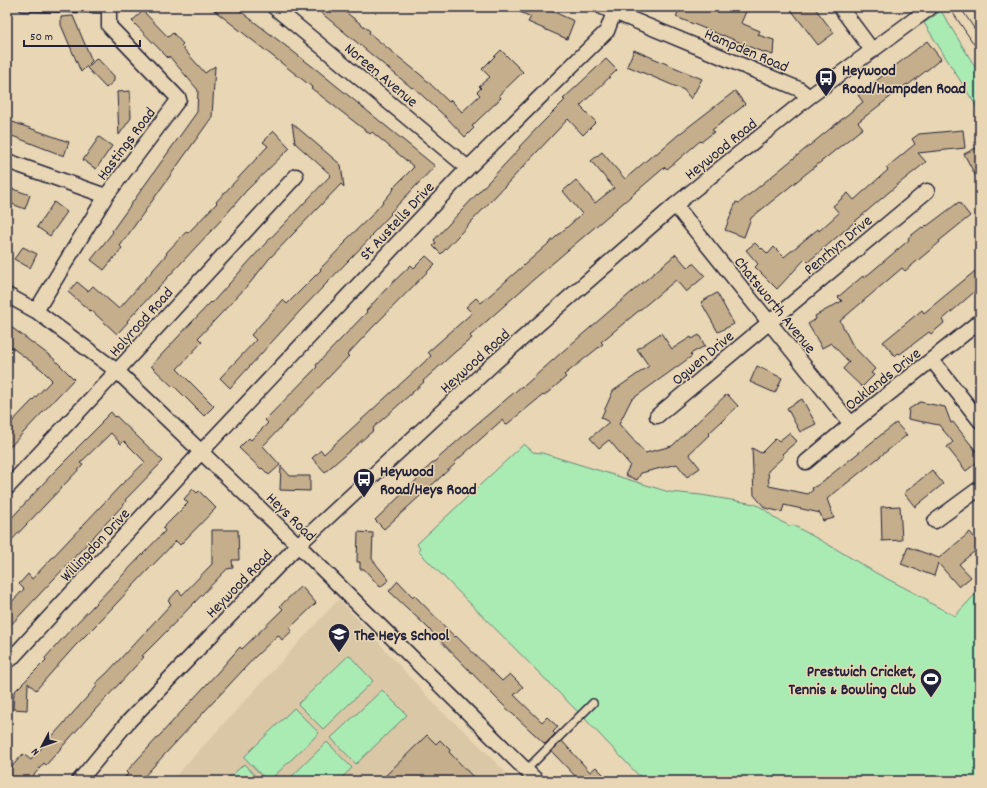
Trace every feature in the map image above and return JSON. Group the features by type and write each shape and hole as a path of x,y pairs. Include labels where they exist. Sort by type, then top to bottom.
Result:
{"street":[{"name":"Noreen Avenue","path":"274,7 468,168"},
{"path":"840,7 872,50"},
{"name":"Heywood Road","path":"78,781 127,723 298,545 493,364 675,205 872,50 931,7"},
{"name":"Hastings Road","path":"36,311 106,196 179,99 108,26 109,8"},
{"name":"St Austells Drive","path":"202,452 468,168 607,31 611,9"},
{"name":"Hampden Road","path":"611,9 799,89 810,98"},
{"path":"7,161 106,196"},
{"name":"Holyrood Road","path":"7,488 118,371 296,176"},
{"name":"Penrhyn Drive","path":"769,323 927,191"},
{"name":"Chatsworth Avenue","path":"675,205 851,424"},
{"name":"Heys Road","path":"7,295 36,311 118,371 298,545 537,781"},
{"name":"Oaklands Drive","path":"806,462 980,321"},
{"name":"Ogwen Drive","path":"657,416 769,323"},
{"path":"932,360 980,422"},
{"name":"Willingdon Drive","path":"11,659 202,452"},
{"path":"935,521 980,488"}],"lane":[{"path":"23,7 109,8"},
{"path":"526,770 593,703"}],"shaded area":[{"name":"The Heys School","path":"339,599 439,709 469,735 514,781 171,781"}],"green space":[{"path":"941,11 980,75 980,112 924,23"},
{"path":"524,444 533,452 542,453 669,492 701,495 755,504 776,519 790,526 793,525 876,573 955,616 980,589 980,781 644,781 585,719 418,551 420,549 417,544"},
{"path":"349,655 373,681 323,729 298,704"},
{"path":"382,690 407,715 356,764 331,738"},
{"path":"294,708 319,733 269,781 267,781 244,757"},
{"path":"327,742 352,768 338,781 287,781"},
{"path":"244,764 260,781 226,781"}],"building":[{"path":"210,7 235,7 317,70 435,166 390,213 391,214 372,234 373,235 300,311 230,388 220,378 256,340 251,335 283,300 287,304 321,270 320,269 346,242 345,241 371,216 394,189 393,188 414,167 372,132 370,134"},
{"path":"314,7 339,7 370,31 369,33 422,76 449,102 451,100 462,112 480,95 477,92 481,88 479,86 490,77 482,69 501,50 523,72 499,95 501,98 472,126 474,128 465,137 413,87 412,88"},
{"path":"509,7 543,7 574,21 567,39 528,22 531,17"},
{"path":"680,7 748,7 741,23 760,31 758,35 774,40 773,55 676,17"},
{"path":"789,7 814,7 834,33 818,45"},
{"path":"143,11 168,37 173,33 183,44 181,46 205,73 215,66 212,117 120,246 122,248 104,270 91,260 113,232 112,231 197,112 198,90 169,56 168,58 132,21"},
{"path":"73,16 92,61 81,72 61,25 61,17"},
{"path":"927,41 941,59 858,122 863,128 751,218 744,237 725,230 736,202 739,203 863,102 858,95"},
{"path":"634,50 702,79 691,99 684,90 627,66"},
{"path":"97,58 114,76 114,81 106,88 87,68"},
{"path":"606,59 617,70 580,106 596,122 583,135 568,119 441,254 433,246 436,243 434,240 520,148 519,147 565,100 563,99"},
{"path":"130,91 131,118 119,135 117,92"},
{"path":"735,91 745,104 741,108 712,130 714,132 701,142 700,141 667,169 665,167 533,280 470,336 472,338 423,381 424,382 373,428 374,430 325,472 312,458 321,450 324,454 431,356 428,352 472,313 466,307 476,298 481,303 582,214 563,191 576,180 595,203 614,188 591,161 602,152 625,179 655,153 656,154"},
{"path":"7,120 69,142 64,156 7,134"},
{"path":"292,123 341,165 344,187 341,184 269,259 250,283 198,338 202,342 177,369 214,406 204,416 174,386 173,387 151,366 331,175 295,143"},
{"path":"963,130 965,148 918,153 926,162 808,262 805,259 777,289 755,267 758,264 746,250 755,243 768,254 774,247 784,257 818,229 819,231 839,213 833,206 848,193 854,200 888,170 886,168 915,144 912,139 919,134"},
{"path":"274,131 290,148 246,191 224,217 127,321 128,322 117,334 91,310 90,311 68,292 77,282 88,291 93,286 119,309 167,254 166,253 217,203 216,202 268,146 263,142"},
{"path":"99,137 112,146 96,169 83,160"},
{"path":"980,146 980,184 964,154"},
{"path":"7,187 30,195 25,209 7,202"},
{"path":"54,202 67,212 50,236 37,227"},
{"path":"959,202 970,216 905,271 902,268 840,321 853,346 875,369 871,373 874,375 862,387 843,369 849,362 831,343 822,348 808,324 816,319 815,316 842,301 838,297 863,276 864,278 909,240 908,238"},
{"path":"23,247 37,254 30,268 14,259"},
{"path":"676,254 688,268 693,263 705,276 686,292 676,280 601,342 603,344 564,375 566,377 544,396 543,395 506,425 502,420 384,529 375,520 426,471 425,470 472,428 522,386 523,387"},
{"path":"426,256 435,264 372,328 347,355 349,356 263,446 280,465 269,475 239,448 249,438 251,440 268,423 265,420 317,367 316,365 367,312 366,311 386,289 411,265 414,268"},
{"path":"980,267 980,287 942,320 944,323 931,334 929,332 900,354 898,353 895,356 883,342 922,310 924,313"},
{"path":"717,293 734,324 718,332 701,302"},
{"path":"7,324 53,358 74,379 7,450 7,427 52,380 41,369 7,344"},
{"path":"661,333 672,349 691,337 692,339 699,335 705,346 690,354 692,356 631,400 619,424 645,453 672,446 727,394 738,406 689,454 700,468 687,477 677,464 641,473 637,480 625,475 630,465 609,440 599,448 590,438 609,422 601,418 613,391 649,366 637,349"},
{"path":"757,366 782,378 775,393 750,382"},
{"path":"802,399 816,424 800,432 787,408"},
{"path":"920,402 945,407 951,423 953,422 980,456 980,460 966,471 947,447 953,442 939,425 908,419 909,409"},
{"path":"111,412 163,461 125,500 126,502 7,629 7,607 24,589 19,584 28,574 32,579 120,486 145,462 124,441 121,444 111,433 80,463 83,465 7,545 7,523"},
{"path":"896,423 907,435 827,499 834,518 823,521 820,513 784,505 782,512 765,508 754,495 752,448 761,453 776,438 779,441 789,433 797,441 782,454 784,456 768,471 769,486 808,494 813,490 812,488 818,485"},
{"path":"281,466 290,476 310,476 310,491 280,490"},
{"path":"932,470 943,484 915,507 904,493"},
{"path":"193,489 197,493 199,491 216,508 180,545 176,541 75,646 36,690 28,683 27,710 13,709 14,692 46,660 45,658 73,627 165,531 163,528 188,503 184,499"},
{"path":"900,506 902,540 882,541 881,507"},
{"path":"212,530 238,530 239,560 232,560 233,568 227,569 142,656 144,657 46,765 44,763 29,781 7,781 7,772 23,754 31,760 97,686 95,684 171,604 168,601 178,590 182,595 212,564"},
{"path":"358,532 373,533 372,559 389,580 380,587 364,569 360,569 360,562 357,562"},
{"path":"970,532 980,547 959,564 971,577 959,587 938,563 934,576 901,564 908,547 939,558"},
{"path":"398,581 502,681 510,674 523,687 514,695 542,722 547,717 558,727 553,732 555,734 545,744 502,704 426,626 389,591"},
{"path":"301,586 316,603 290,628 292,631 282,640 278,635 255,657 140,781 121,781 128,774 126,772 240,647 242,649 283,609 280,606"},
{"path":"427,735 436,744 440,740 450,750 449,752 477,781 380,781"},
{"path":"562,741 590,772 596,767 610,781 580,781 552,751"}],"tram line":[{"path":"949,7 980,53"},
{"path":"960,7 980,37"}],"place":[{"name":"Heywood Road/Hampden Road","path":"826,98"},
{"name":"Heywood Road/Heys Road","path":"364,498"},
{"name":"The Heys School","path":"339,654"},
{"name":"Prestwich Cricket, Tennis & Bowling Club","path":"931,698"}]}
